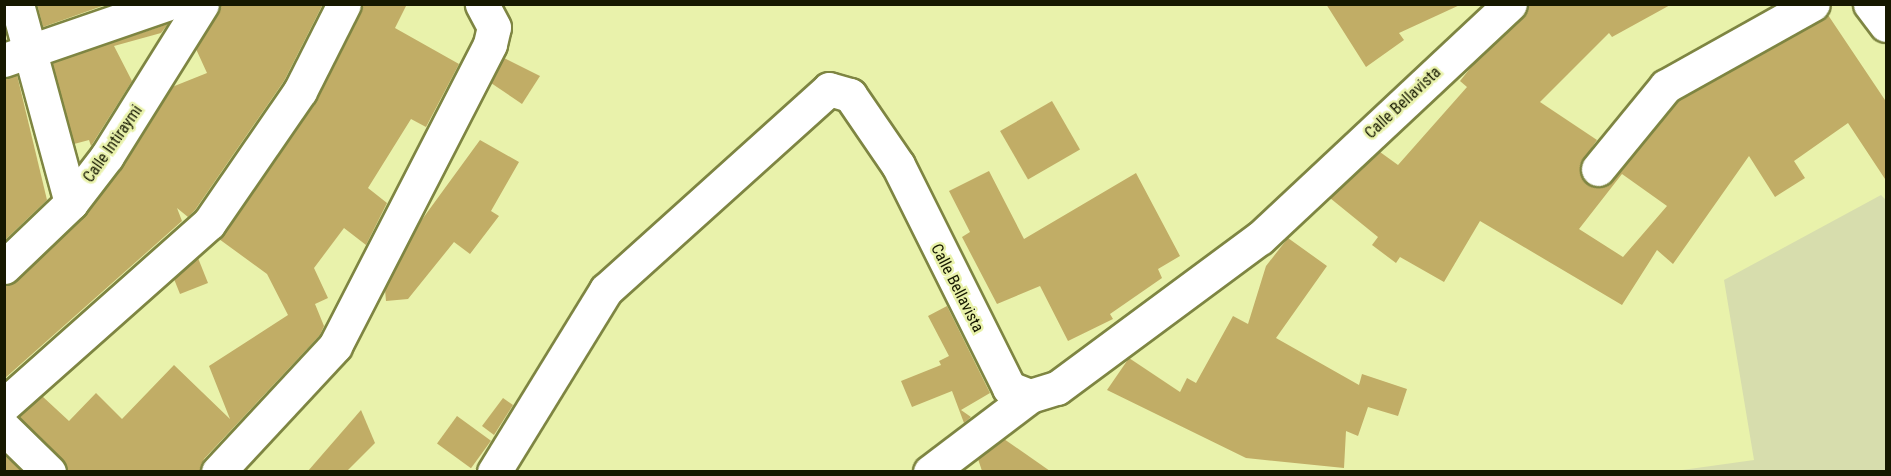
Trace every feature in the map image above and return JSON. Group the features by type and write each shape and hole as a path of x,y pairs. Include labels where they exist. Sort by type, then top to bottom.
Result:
{"street":[{"path":"17,4 19,56 71,203"},
{"path":"19,56 167,4"},
{"name":"Calle Intiraymi","path":"4,267 71,203 158,79 202,4"},
{"path":"4,405 209,223 300,91 344,4"},
{"path":"218,471 336,346 490,45 494,27 483,4"},
{"name":"Calle Bellavista","path":"494,471 606,290 830,89 850,95 898,165 1009,388 1030,396 1057,388 1260,238 1510,4"},
{"path":"1598,169 1666,86 1813,4"},
{"path":"1870,4 1887,25"},
{"path":"930,471 1030,396"},
{"path":"4,428 49,471"}],"green space":[{"path":"1881,195 1886,200 1886,471 1675,471 1754,460 1724,280"}],"building":[{"path":"37,4 108,4 43,27"},
{"path":"221,4 323,4 284,81 195,210 188,217 177,208 182,221 4,379 4,285 17,281 86,214 172,87 207,73 196,49"},
{"path":"362,4 407,4 395,28 459,64 426,127 411,119 368,188 387,203 366,245 344,228 314,268 328,298 315,304 324,326 320,335 204,459 200,471 67,471 62,459 19,417 42,396 69,421 96,393 122,419 174,365 230,419 209,366 288,315 267,274 219,239 316,102"},
{"path":"1326,4 1462,4 1399,33 1404,40 1366,67"},
{"path":"1528,4 1672,4 1612,37 1609,33 1540,102 1597,140 1580,165 1587,184 1596,188 1612,181 1678,101 1828,15 1887,103 1887,182 1848,123 1794,161 1805,178 1775,197 1749,156 1673,264 1657,250 1622,305 1480,221 1444,282 1400,257 1396,263 1372,245 1378,237 1330,198 1380,152 1398,165 1467,87 1460,81 1472,66 1523,18","holes":["1622,174 1667,206 1623,257 1579,229"]},
{"path":"168,24 161,33 114,46 132,81 91,146 89,140 74,144 52,63"},
{"path":"504,58 540,76 522,104 491,83"},
{"path":"17,75 47,200 4,241 4,78"},
{"path":"1052,101 1080,149 1028,179 1000,131"},
{"path":"480,140 519,162 491,211 499,216 470,254 454,242 408,299 386,301 385,290 418,225"},
{"path":"989,171 1024,239 1136,173 1180,256 1158,269 1162,278 1110,314 1113,319 1068,341 1040,286 997,304 962,237 970,232 949,191"},
{"path":"1288,238 1327,266 1276,338 1359,385 1362,374 1407,389 1398,416 1368,407 1358,436 1346,431 1344,468 1246,458 1107,390 1129,358 1180,392 1187,378 1196,383 1233,316 1248,324 1266,266"},
{"path":"198,258 208,283 180,294 174,279"},
{"path":"947,306 990,393 961,410 971,417 964,423 952,391 912,407 901,381 941,365 939,361 949,356 928,316"},
{"path":"503,398 513,405 494,435 482,426"},
{"path":"361,410 375,443 347,471 308,471"},
{"path":"457,416 491,441 471,468 437,444"},
{"path":"1004,439 1050,471 982,471 978,459"},
{"path":"4,455 22,471 4,471"}]}
